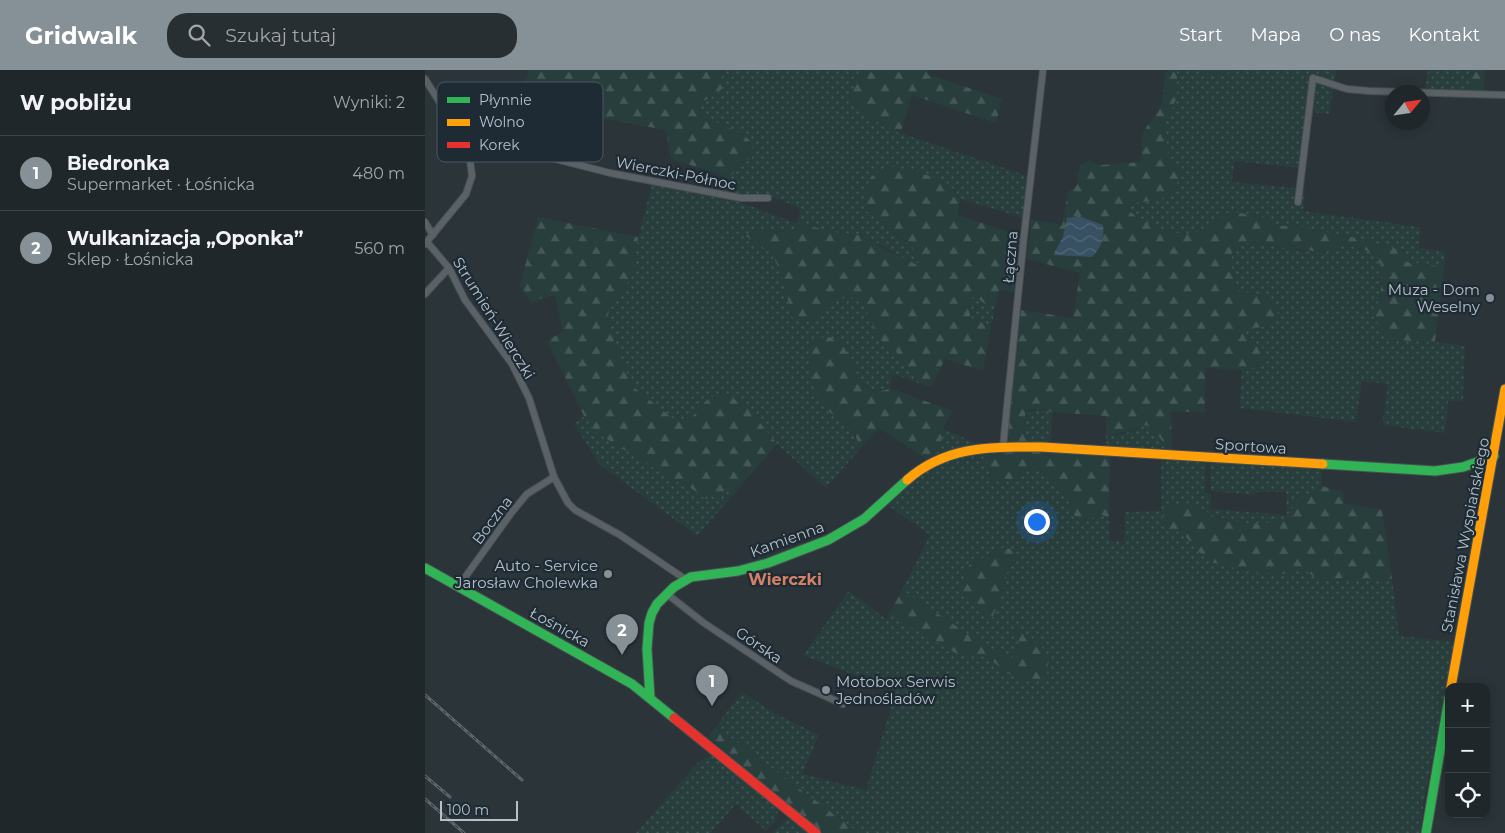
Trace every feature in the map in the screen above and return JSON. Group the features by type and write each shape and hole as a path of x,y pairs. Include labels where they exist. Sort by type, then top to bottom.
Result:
{"street":[{"name":"Łączna","path":"1003,447 1043,70"},
{"path":"1298,202 1313,78 1347,89 1369,91 1505,95"},
{"path":"425,79 437,98"},
{"path":"426,243 466,194 470,186 472,168 470,162"},
{"name":"Wierczki-Północ","path":"567,162 610,173 741,198 768,198"},
{"path":"425,222 433,235"},
{"name":"Strumień-Wierczki","path":"426,243 449,268 465,300 521,381 529,398 554,478 563,496 575,510 620,535 685,580"},
{"path":"425,294 449,268"},
{"name":"Stanisława Wyspiańskiego","path":"1452,683 1505,389"},
{"name":"Sportowa","path":"1003,447 1042,447 1427,470 1463,467 1494,456"},
{"name":"Kamienna","path":"649,697 647,641 652,611 667,594 685,580 733,572 789,556 838,534 865,518 913,473 930,462 957,452 1003,447"},
{"name":"Boczna","path":"458,587 527,494 554,478"},
{"name":"Łośnicka","path":"425,568 613,672 649,697 816,833"},
{"name":"Górska","path":"667,594 704,623 791,681 843,704"},
{"path":"1426,833 1445,721"}],"green space":[{"path":"529,70 723,70 721,73 724,86 717,94 700,103 702,113 747,138 753,144 752,158 742,162 732,175 725,176 671,159 666,130 603,119 603,82 525,82"},
{"path":"723,70 859,70 857,83 849,94 858,110 891,130 1028,176 1024,218 960,199 955,190 918,172 891,167 872,175 867,211 911,246 918,256 919,262 914,264 863,235 830,232 810,226 802,226 787,232 772,230 747,235 771,253 781,272 793,319 810,322 832,300 851,297 864,305 880,340 895,350 912,373 931,387 892,374 890,388 881,391 874,390 861,381 845,350 823,406 852,429 859,448 826,488 777,444 748,408 725,392 706,401 691,418 677,422 636,389 630,381 609,327 608,312 633,274 638,237 652,185 739,202 798,224 800,208 768,195 742,196 721,191 725,176 732,175 742,162 725,125 713,122 702,113 700,103 717,94"},
{"path":"859,70 929,70 927,74 1002,99 996,123 912,95 901,132 891,130 858,110 849,94 857,83"},
{"path":"1167,70 1177,70 1177,97 1164,126 1169,160 1180,165 1185,173 1168,195 1154,200 1125,205 1130,211 1147,223 1169,231 1190,234 1207,228 1231,211 1271,219 1272,225 1301,227 1394,248 1402,251 1406,262 1444,267 1435,342 1396,340 1386,335 1375,319 1383,270 1379,262 1366,250 1345,245 1320,253 1248,243 1238,244 1232,250 1232,261 1234,277 1240,292 1267,296 1276,302 1279,307 1278,314 1273,323 1248,328 1245,332 1264,350 1264,360 1258,365 1244,370 1205,367 1205,412 1171,412 1172,449 1164,443 1152,428 1146,425 1106,438 1106,416 1037,409 1029,410 1025,414 1026,443 1007,443 1021,310 1073,318 1080,273 1027,259 1031,219 1062,225 1068,192 1076,186 1082,164 1089,161 1101,165 1140,162 1144,131 1161,105","holes":["1079,216 1099,223 1100,246 1092,257 1053,255 1063,237"]},
{"path":"1177,70 1227,73 1236,70 1337,70 1334,83 1310,74 1300,168 1234,161 1232,182 1305,189 1303,211 1420,227 1419,248 1445,252 1444,267 1406,262 1404,255 1394,248 1301,227 1272,225 1262,217 1231,211 1207,228 1190,234 1180,234 1159,228 1138,218 1125,205 1140,201 1156,200 1169,195 1185,173 1180,165 1169,160 1164,126 1177,97"},
{"path":"1200,70 1236,70 1227,73 1209,74"},
{"path":"1428,70 1472,70 1471,93 1430,91 1430,85 1426,85"},
{"path":"1472,70 1485,70 1484,93 1471,93"},
{"path":"1318,82 1334,87 1329,114 1313,112 1315,84"},
{"path":"891,167 938,179 947,184 960,199 958,215 1021,236 1016,292 999,290 996,305 985,304 975,296 969,301 970,317 991,327 983,371 945,359 931,387 912,373 895,350 880,340 864,305 851,297 832,300 810,322 793,319 781,272 771,253 746,236 750,232 759,230 787,232 802,226 810,226 831,232 863,235 888,251 915,264 919,262 916,252 908,243 879,222 871,214 866,204 867,186 871,177"},
{"path":"538,217 638,237 633,274 608,312 609,327 630,381 636,389 677,422 691,418 706,401 724,392 748,408 777,444 739,488 706,499 687,485 665,477 644,460 596,432 584,416 547,341 563,331 555,295 542,298 532,304 520,285"},
{"path":"1248,243 1320,253 1345,245 1366,250 1379,262 1383,270 1375,319 1408,341 1465,346 1463,401 1448,401 1445,433 1382,425 1388,384 1362,381 1356,422 1240,408 1241,370 1259,365 1253,339 1247,337 1245,332 1248,328 1255,327 1255,293 1240,292 1235,282 1232,266 1232,250 1238,244"},
{"path":"975,295 985,304 996,305 991,327 970,317 969,301"},
{"path":"828,337 836,339 842,345 862,383 869,389 878,391 890,388 952,411 944,425 940,448 936,454 926,459 879,428 858,451 858,443 853,431 845,422 822,405 813,381 810,352 817,339"},
{"path":"1037,409 1052,412 1051,442 1026,443 1025,414"},
{"path":"584,416 596,432 644,460 665,477 687,485 706,499 739,488 697,536 599,464 574,424"},
{"path":"1146,425 1172,449 1106,446 1106,438 1131,432"},
{"path":"943,429 981,445 951,449 934,456 943,437"},
{"path":"1025,450 1110,455 1109,521 1103,515 1097,515 1084,523 1077,521 1060,487 1048,475 1040,471 1030,468 1017,482 999,482 990,478 987,460 980,454"},
{"path":"980,454 987,460 990,478 999,482 1017,482 1030,468 1048,475 1060,487 1077,521 1084,523 1097,515 1103,515 1109,521 1109,540 1124,542 1125,512 1161,511 1161,457 1206,459 1205,493 1211,494 1211,509 1287,515 1286,492 1255,492 1255,495 1211,491 1210,463 1213,460 1321,466 1322,486 1313,494 1299,498 1293,517 1279,521 1252,524 1227,520 1189,503 1182,532 1199,552 1214,563 1253,572 1285,574 1300,567 1337,580 1359,578 1392,579 1399,636 1456,642 1448,683 1445,683 1445,696 1424,799 1420,833 859,833 722,731 715,732 708,737 742,692 776,714 819,735 802,774 866,790 896,691 803,655 849,591 886,619 889,614 959,655 978,654 992,661 1015,678 1040,642 1014,630 1019,644 1018,651 1013,659 986,646 902,590 930,535 886,504 898,491 920,473 936,463","holes":["1016,556 1006,575 1001,597 992,618 969,602 962,588 969,565 983,559"]},
{"path":"1322,486 1343,492 1344,503 1382,510 1392,579 1317,579 1301,567 1285,574 1253,572 1214,563 1199,552 1182,532 1166,530 1162,516 1172,506 1189,503 1221,519 1234,522 1251,524 1277,521 1293,517 1292,504 1299,498 1313,494"},
{"path":"1001,548 1015,549 1016,556 1006,575 1001,597 992,618 969,602 963,593 962,586 969,565"},
{"path":"902,590 986,646 1012,658 1019,644 1014,629 1040,642 1048,661 1047,676 1034,683 1015,678 992,661 978,654 959,655 889,614"},
{"path":"722,731 859,833 822,833 708,737 715,732"},
{"path":"713,754 778,809 777,820 766,831 736,804 711,833 636,833 693,768 701,760"},
{"path":"788,818 792,818 809,833 773,833"}],"water":[{"path":"1079,216 1103,225 1103,239 1097,251 1092,257 1053,255 1063,237 1067,218"}],"railway":[{"path":"425,695 522,780"},
{"path":"425,776 450,797"},
{"path":"425,799 464,833"}],"traffic: fast":[{"path":"1323,464 1435,471 1463,467 1494,456"},
{"path":"650,697 647,649 649,623 657,604 674,587 691,577 738,571 768,563 828,540 864,519 907,480"},
{"path":"425,568 632,684 674,718"},
{"path":"1426,833 1445,721"}],"traffic: slow":[{"path":"1452,683 1505,389"},
{"path":"907,480 938,460 954,454 971,450 1005,447 1042,447 1323,464"}],"traffic: jam":[{"path":"674,718 816,833"}],"place":[{"name":"Muza - Dom Weselny","path":"1490,298"},
{"name":"Auto - Service Jarosław Cholewka","path":"608,574"},
{"name":"Wulkanizacja „Oponka”","path":"622,655"},
{"name":"Motobox Serwis Jednośladów","path":"826,690"},
{"name":"Biedronka","path":"712,706"}],"district":[{"name":"Wierczki","path":"785,579"}]}
